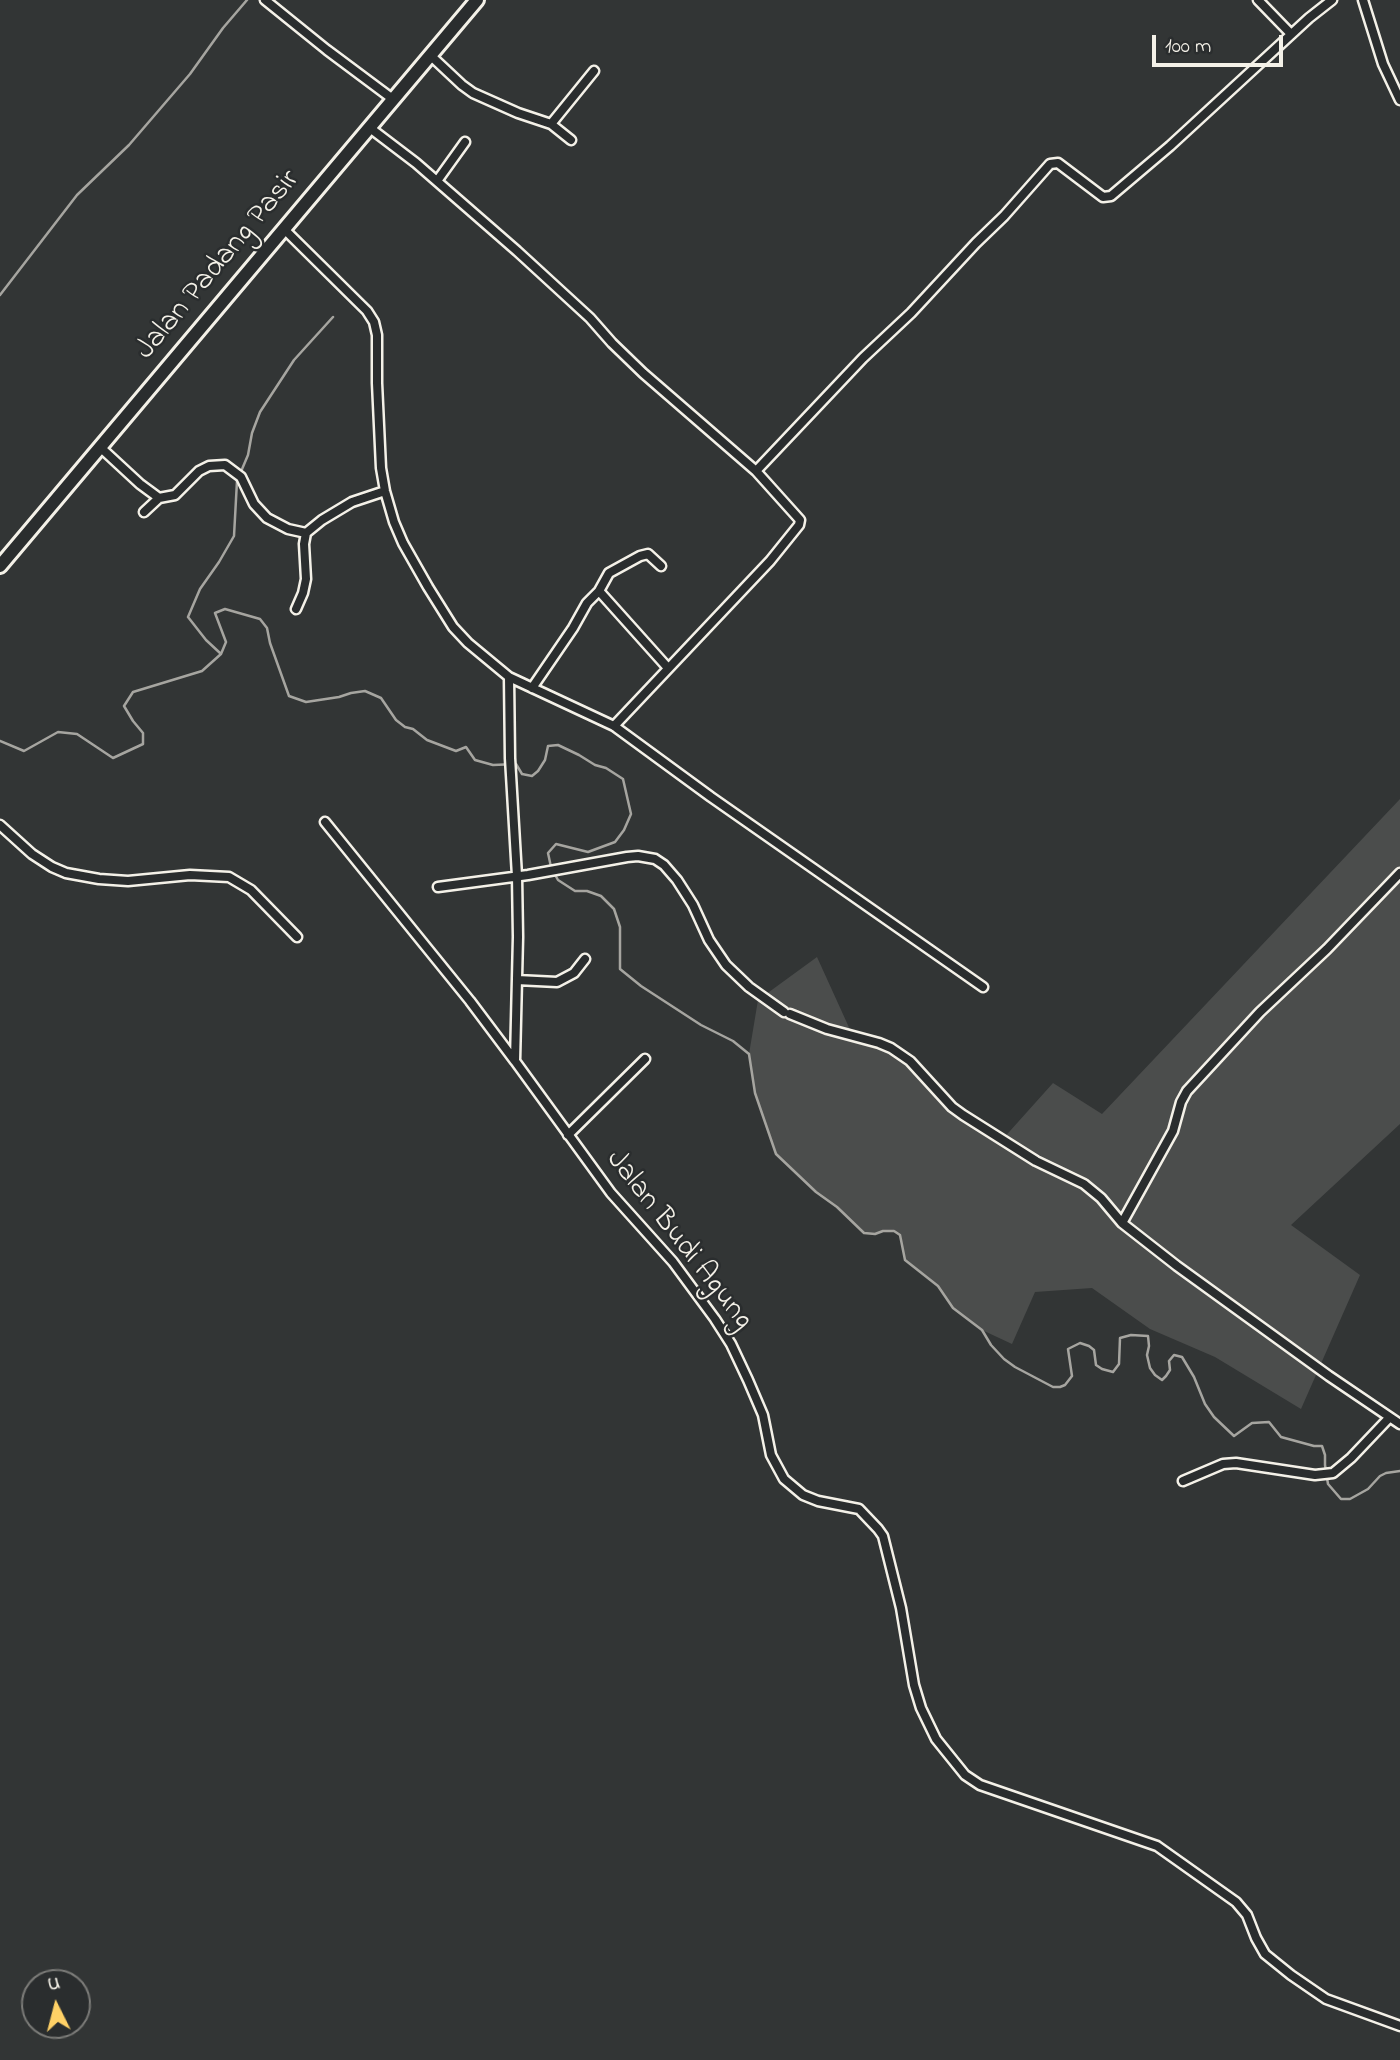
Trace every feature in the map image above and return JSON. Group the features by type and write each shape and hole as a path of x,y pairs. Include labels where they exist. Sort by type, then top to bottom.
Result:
{"highway":[{"name":"Jalan Padang Pasir","path":"0,566 477,0"}],"street":[{"path":"265,0 394,100"},
{"path":"1258,0 1291,34"},
{"path":"757,471 863,358 911,313 1004,216 1050,164 1058,163 1103,197 1111,196 1332,0"},
{"path":"1363,0 1378,51 1400,100"},
{"path":"430,55 473,93 551,124 571,140"},
{"path":"551,124 594,71"},
{"path":"370,128 437,181 590,318 643,373 757,471 796,514 800,524 770,561 614,726"},
{"path":"437,181 466,142"},
{"path":"284,229 368,311 376,328 385,491 403,543 453,627 509,677 614,726 982,987"},
{"path":"100,447 159,498 175,495 199,471 209,466 225,465 239,475 254,504 267,518 288,530 306,533"},
{"path":"296,609 306,579 306,533 321,520 352,502 385,491"},
{"path":"144,512 159,498"},
{"path":"532,688 609,573 648,554 661,566"},
{"path":"599,591 668,668"},
{"path":"509,677 510,758 517,876 515,1061"},
{"name":"Jalan Budi Agung","path":"325,822 470,1001 611,1193 694,1289 726,1335 763,1415 771,1455 784,1479 803,1495 818,1501 859,1509 883,1536 921,1708 936,1739 965,1775 980,1785 1157,1846 1236,1902 1247,1914 1265,1954 1291,1975 1326,1998 1400,2026"},
{"path":"0,825 32,854 66,873 128,881 190,875 229,877 251,890 297,937"},
{"path":"438,887 638,856 659,861 686,893 709,940 726,965 749,987 787,1013 878,1043 911,1060 962,1115 1035,1161 1084,1184 1101,1198 1122,1223 1177,1266 1400,1424"},
{"path":"1122,1223 1173,1131 1187,1091 1260,1012 1327,949 1400,873"},
{"path":"517,980 557,982 574,973 585,960"},
{"path":"568,1135 645,1059"},
{"path":"1183,1481 1223,1464 1322,1475 1333,1473 1389,1418"}],"shaded area":[{"path":"1400,799 1400,1124 1291,1225 1360,1275 1301,1409 1215,1357 1150,1329 1092,1288 1035,1292 1012,1344 982,1330 953,1308 938,1286 905,1260 900,1235 893,1231 864,1233 776,1154 755,1093 749,1054 758,1000 817,957 852,1034 906,1052 939,1100 1001,1141 1053,1083 1102,1114"}],"waterway":[{"path":"0,295 77,195 129,145 190,74 247,0"},
{"path":"220,653 188,617 200,589 234,536 237,481 248,455 260,412 294,360 333,317"},
{"path":"0,741 24,751 58,732 77,734 113,758 143,744 143,733 124,706 133,692 202,671 221,654 226,642 215,613 225,609 260,619 267,628 289,696 306,702 365,691 381,698 396,720 405,727 413,729 427,740 456,751 466,747 475,760 493,765 516,764 522,774 532,776 545,760 548,746 558,745 623,779 631,814 615,842 588,852 556,844 548,853 551,867"},
{"path":"554,873 558,880 575,891 587,891 601,896 614,909 620,927 620,969 641,986 701,1025 733,1041 749,1054 755,1093 776,1154 864,1233 894,1231 900,1235 905,1260 938,1286 953,1308 982,1330 991,1345 1015,1367 1053,1387 1060,1387 1072,1376 1068,1349 1080,1343 1089,1346 1094,1350 1096,1365 1113,1372 1119,1364 1120,1338 1131,1335 1148,1336 1147,1355 1155,1375 1162,1380 1170,1370 1169,1361 1174,1355 1182,1357 1205,1404 1234,1436 1252,1423 1269,1422 1281,1437 1322,1446 1328,1484 1341,1499 1350,1499 1368,1489 1386,1473 1400,1471"}]}
